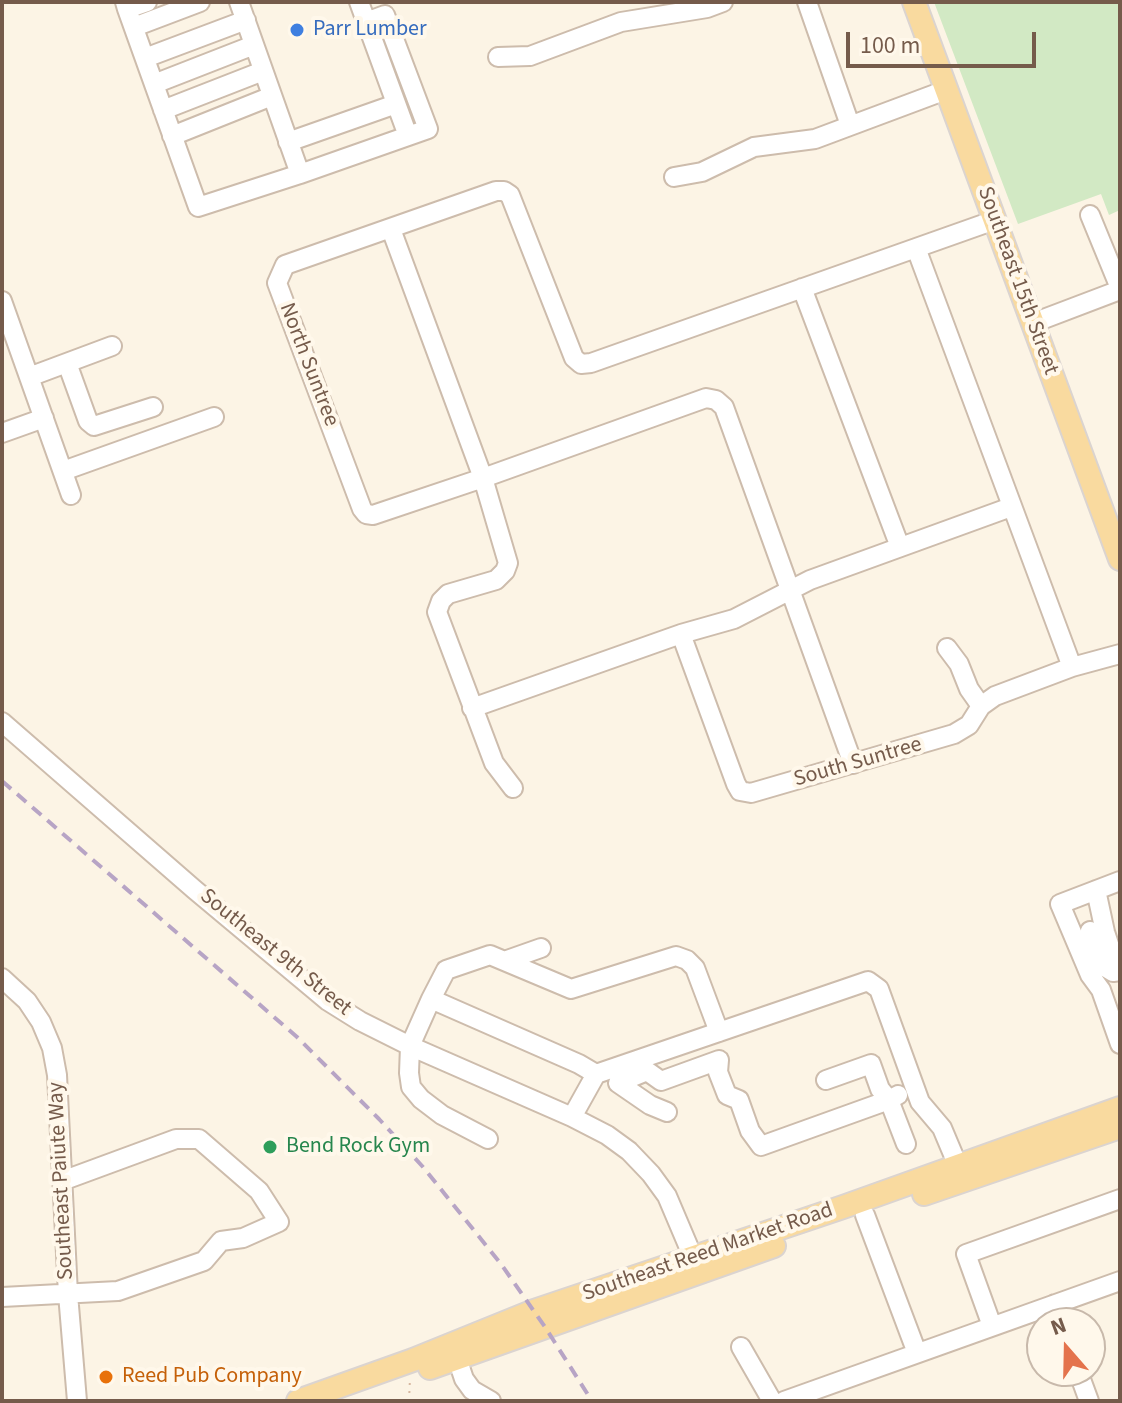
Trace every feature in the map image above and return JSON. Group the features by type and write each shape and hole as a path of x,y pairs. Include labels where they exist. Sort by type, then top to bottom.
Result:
{"main road":[{"name":"Southeast 15th Street","path":"914,2 1120,559"},
{"name":"Southeast Reed Market Road","path":"343,1401 958,1166 1120,1108"},
{"name":"Southeast Reed Market Road","path":"298,1401 413,1360 534,1311 865,1215 1120,1127"}],"street":[{"path":"128,13 147,2"},
{"path":"128,13 200,2"},
{"path":"239,2 300,174"},
{"path":"359,2 408,136"},
{"path":"498,57 530,56 621,22 707,8 723,2"},
{"path":"807,2 850,125"},
{"path":"128,13 198,207 428,129 385,15 366,22"},
{"path":"145,58 246,20"},
{"path":"154,84 254,45"},
{"path":"163,110 263,71"},
{"path":"674,177 702,172 754,147 815,139 946,90"},
{"path":"172,136 272,96"},
{"path":"288,142 396,104"},
{"name":"North Suntree","path":"853,764 724,407 716,400 706,398 483,478 373,515 366,514 277,283 285,265 496,191 504,191 510,195 574,358 581,364 995,220"},
{"path":"1033,323 1120,289 1090,215"},
{"path":"391,229 483,478 508,563 496,580 448,594 437,612 494,763 513,788"},
{"path":"916,248 1072,667"},
{"path":"802,288 900,547"},
{"path":"4,310 71,495"},
{"path":"29,377 112,346"},
{"path":"67,363 88,421 94,426 153,407"},
{"path":"63,471 214,417"},
{"path":"2,433 44,418"},
{"path":"472,708 681,634 734,619 810,580 1011,507"},
{"name":"South Suntree","path":"681,634 740,791 751,793 954,734 969,725 981,706 995,696 1072,667 1120,654"},
{"path":"947,648 981,706"},
{"name":"Southeast 9th Street","path":"2,722 302,981 360,1021 572,1117 607,1135 629,1151 667,1196 696,1265"},
{"path":"1106,926 1060,904 1120,881"},
{"path":"1096,890 1118,966"},
{"path":"1106,926 1090,975 1101,990 1120,1044"},
{"path":"507,960 541,948"},
{"path":"488,1139 442,1115 421,1099 411,1087 409,1073 410,1046 446,970 490,955 571,989 676,956 687,960 695,968 714,1033 718,1072 727,1095 739,1100 750,1131 761,1146 889,1100 914,1086"},
{"name":"Southeast Paiute Way","path":"2,978 27,1001 41,1022 52,1048 57,1075 68,1294 77,1401"},
{"path":"572,1117 596,1074 868,981 879,989 920,1102 948,1139 958,1166"},
{"path":"431,999 596,1074"},
{"path":"661,1081 719,1060"},
{"path":"826,1080 871,1064 906,1144"},
{"path":"647,1071 661,1081 663,1110 618,1083 647,1071"},
{"path":"2,1297 118,1291 204,1261 221,1241 243,1238 279,1222 259,1191 199,1139 176,1139 62,1181"},
{"path":"992,1326 966,1254 1120,1199"},
{"path":"865,1215 917,1353"},
{"path":"784,1401 1120,1281"},
{"path":"741,1347 772,1401"},
{"path":"457,1358 464,1379 472,1390 491,1401"}],"path":[{"path":"409,1401 410,1376"}],"green space":[{"path":"934,2 1120,2 1120,210 1109,215 1101,194 1018,224"}],"railway":[{"path":"2,781 297,1037 379,1119 423,1167 501,1264 592,1401"}],"place":[{"name":"Parr Lumber","path":"297,30"},
{"name":"Bend Rock Gym","path":"270,1147"},
{"name":"Reed Pub Company","path":"106,1377"}]}
